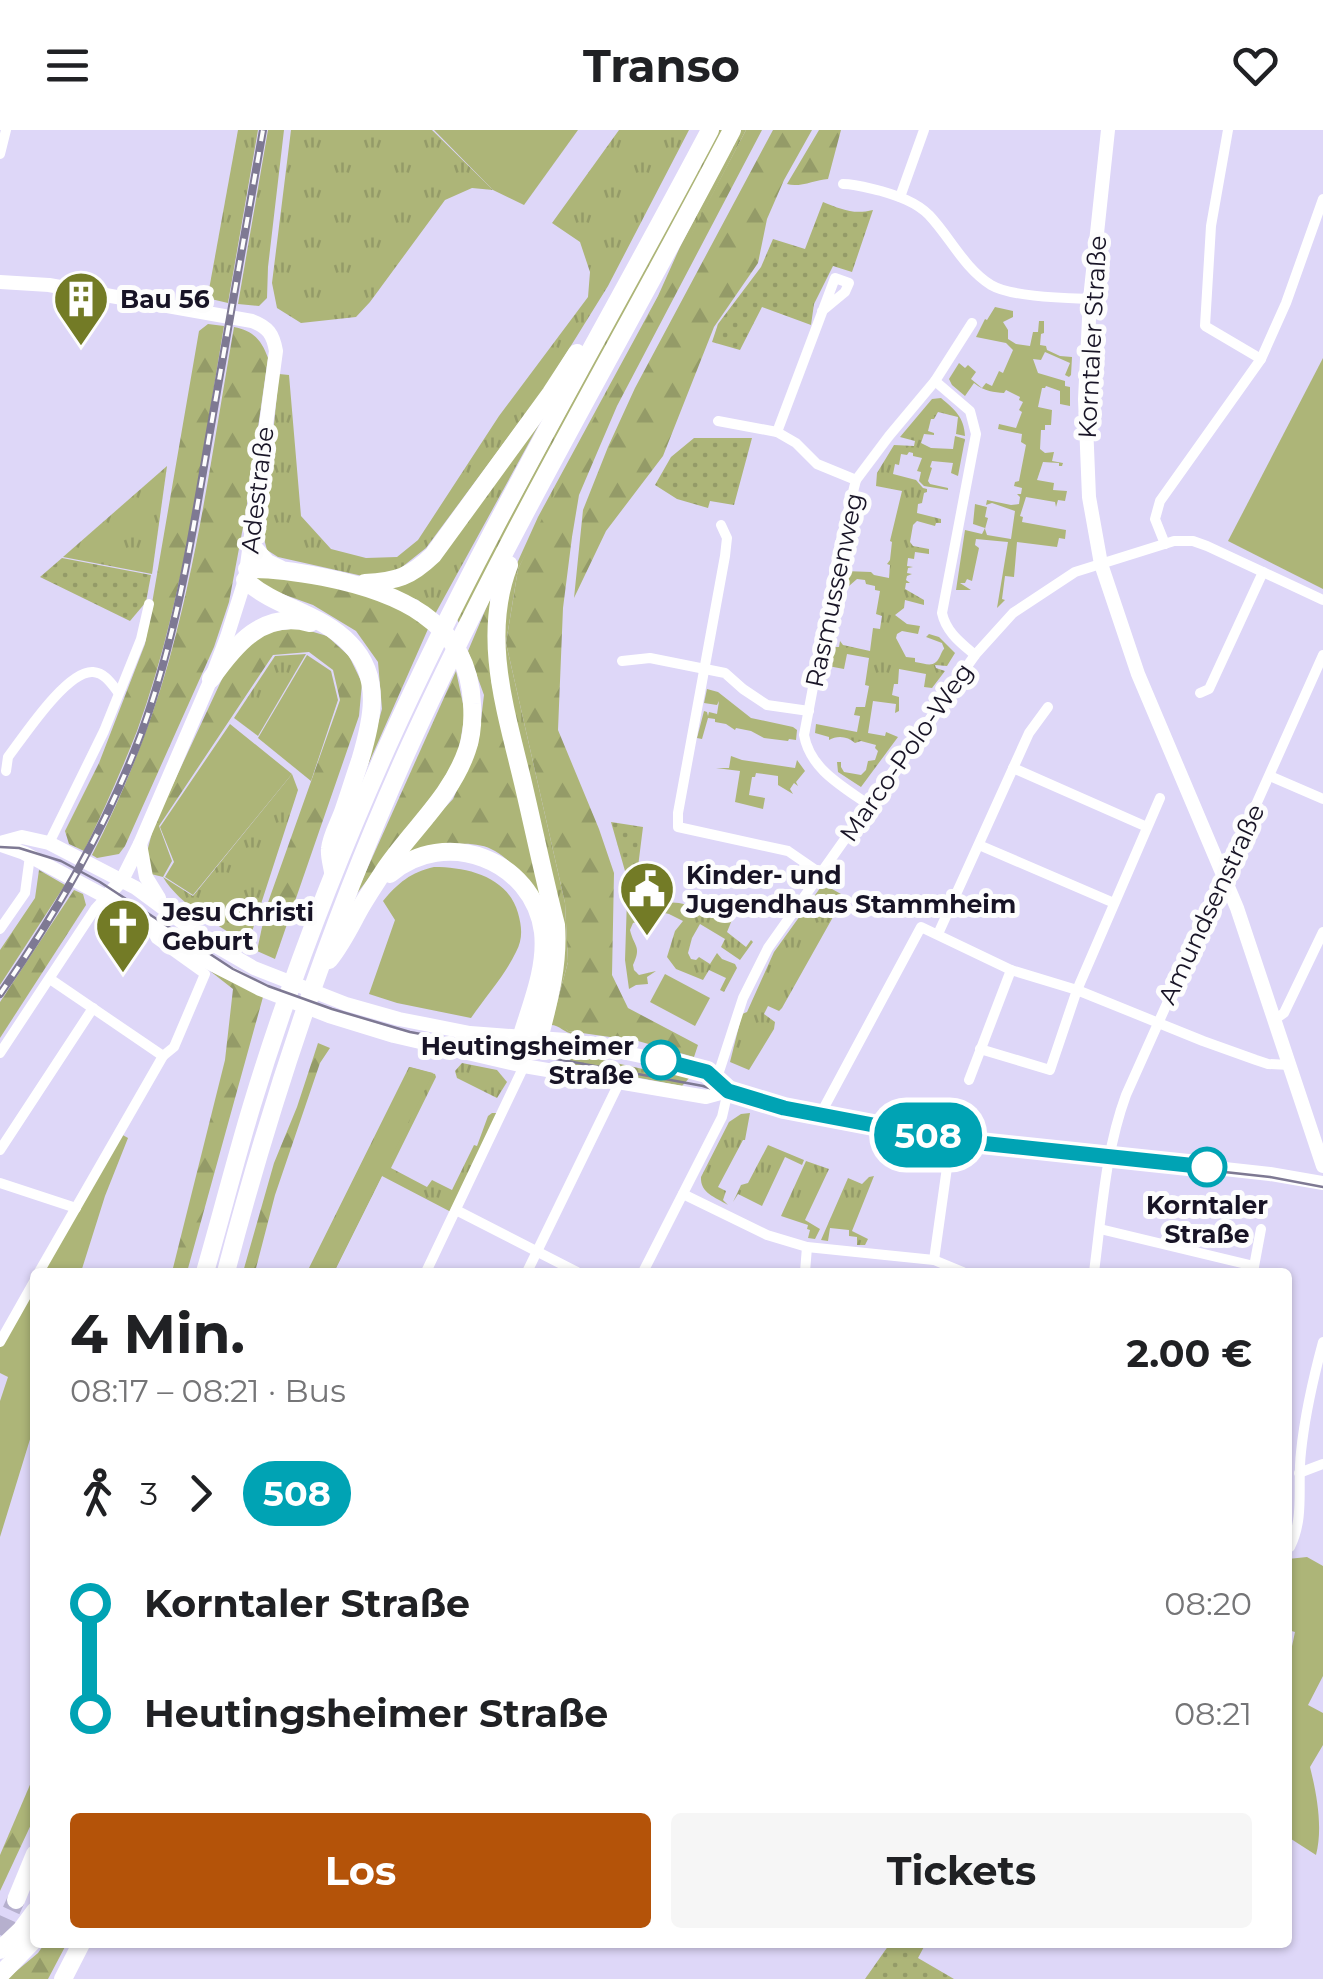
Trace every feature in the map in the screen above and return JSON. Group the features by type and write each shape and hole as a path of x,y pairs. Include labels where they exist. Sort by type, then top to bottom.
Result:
{"highway":[{"path":"206,1268 283,1009 388,746 515,487 710,130"},
{"path":"227,1268 302,1018 409,748 524,515 732,130"},
{"path":"357,584 400,579 433,555 551,393 599,317 620,298"},
{"path":"524,515 521,540 502,584 496,639 503,706 556,925 556,966 530,1038"},
{"path":"251,545 267,563 280,569 357,584 412,606 450,638 472,688 470,744 460,770 441,801 386,868 342,944 319,972"},
{"path":"246,575 280,569"},
{"path":"246,575 264,595 316,618 352,645 368,674 373,694 372,719 330,848 334,876"},
{"path":"211,679 239,642 261,626 302,621 332,630"},
{"path":"374,888 407,862 449,850 487,858 518,880 538,913 544,950 530,1038"},
{"path":"16,1900 30,1866"},
{"path":"0,1950 30,1918"},
{"path":"0,1976 30,1944"},
{"path":"63,1979 79,1948"}],"main road":[{"name":"Korntaler Straße","path":"1108,130 1084,399 1089,497 1100,564 1138,674 1237,908 1322,1165 1317,1182"},
{"name":"Adestraße","path":"0,282 50,285 252,321 270,331 276,351 246,575 227,637 140,844 122,880 106,897"},
{"path":"0,844 22,838 49,843 122,880 209,942 254,968 346,1004 470,1033 566,1040 687,1066 716,1079 720,1093"},
{"path":"0,844 106,897 200,958 260,989 329,1016 417,1042 619,1083 706,1096 720,1093 952,1140 1317,1182"},
{"path":"140,844 148,883 172,914"},
{"path":"524,1066 530,1038"}],"street":[{"path":"0,154 6,130"},
{"path":"900,198 924,130"},
{"path":"1228,130 1211,226 1205,326 1261,359"},
{"path":"843,184 918,206 956,252 986,282 999,289 1090,299"},
{"path":"1323,199 1286,303 1261,359 1160,501 1155,519 1165,544 1192,541 1207,546 1323,600"},
{"path":"777,432 822,312"},
{"name":"Rasmussenweg","path":"869,805 822,770 806,750 804,735 840,544 856,480 935,381 972,323"},
{"path":"935,381 970,411 976,434 942,613 949,631 976,654"},
{"path":"718,421 777,432 796,443 816,464 856,480"},
{"path":"721,525 727,538 726,548 678,827 788,850 820,873"},
{"name":"Marco-Polo-Weg","path":"716,1079 736,1016 768,948 976,654 1013,613 1076,572 1165,544"},
{"path":"1200,693 1209,689 1264,572"},
{"path":"49,843 88,764 141,639 150,604"},
{"name":"Amundsenstraße","path":"1095,1268 1115,1125 1156,1023 1323,655"},
{"path":"622,662 650,658 725,673 768,705 809,711"},
{"path":"6,771 8,757 62,688 76,676 90,672 105,675 118,692"},
{"path":"938,934 1029,733 1048,707"},
{"path":"1013,768 1147,827"},
{"path":"1270,776 1323,799"},
{"path":"980,1049 1050,1070 1077,990 1160,798"},
{"path":"979,845 1114,902"},
{"path":"0,929 25,893 30,856"},
{"path":"0,1053 106,897"},
{"path":"41,1268 163,1056 174,1047 205,974 156,940 148,922"},
{"path":"820,1115 921,927 1012,970 1077,990 1256,1060 1290,1065"},
{"path":"1274,1020 1284,1013 1319,955 1323,932"},
{"path":"969,1080 1012,970"},
{"path":"50,979 163,1056"},
{"path":"0,1150 93,1008"},
{"path":"428,1268 524,1066"},
{"path":"529,1268 619,1083"},
{"path":"645,1268 722,1116 720,1093"},
{"path":"934,1260 952,1140"},
{"path":"0,1183 76,1208"},
{"path":"683,1194 766,1235 808,1247 934,1260 953,1268"},
{"path":"456,1210 569,1268"},
{"path":"1100,1229 1246,1268"},
{"path":"1253,1268 1261,1229"},
{"path":"805,1268 808,1247"},
{"path":"0,1342 30,1289"},
{"path":"1292,1542 1299,1529 1299,1473 1306,1404 1323,1342"},
{"path":"1299,1473 1323,1464"}],"green space":[{"path":"238,130 258,130 228,303 208,295"},
{"path":"268,130 284,130 267,298 259,306 238,304"},
{"path":"291,130 432,130 493,190 472,188 445,200 356,317 301,323 277,308 272,283"},
{"path":"434,130 578,130 524,205 493,190"},
{"path":"619,130 689,130 608,286 546,386 426,548 397,571 367,577 278,557 267,550 263,535 279,374 289,375 301,516 331,549 366,558 397,557 418,540 499,416 588,297 590,272 580,242 552,223"},
{"path":"719,130 724,130 459,623 456,617"},
{"path":"741,130 746,130 518,569 506,643 565,903 568,962 554,1014 573,1034 551,1025 501,645 509,581 538,517 658,296"},
{"path":"746,130 762,130 617,406 579,495 563,608 558,730 614,873 612,975 628,1008 698,1045 694,1057 638,1041 568,1031 554,1014 568,962 565,903 506,643 518,569"},
{"path":"773,130 812,130 767,219 758,263 714,327 663,456 606,531 574,598 583,510 608,447 635,388"},
{"path":"819,130 841,130 828,179 787,184"},
{"path":"823,202 853,212 873,210 852,272 833,266 814,304 811,325 762,307 740,350 712,342 718,324 761,267 773,239 805,249"},
{"path":"995,307 1013,311 1013,317 1003,322 1008,339 1030,346 1039,321 1044,321 1040,345 1060,356 1072,357 1069,377 1065,375 1070,363 1045,352 1041,360 1033,359 1038,373 1065,381 1065,386 1070,387 1070,406 1060,404 1060,391 1046,386 1042,388 1038,407 1052,410 1051,425 1041,430 1040,449 1054,452 1052,461 1063,463 1059,466 1043,462 1037,480 1054,483 1053,490 1067,491 1065,501 1058,500 1056,507 1055,502 1026,497 1020,516 1022,522 1066,530 1065,539 1059,538 1057,547 1017,542 1014,577 1005,576 1005,600 997,608 1008,542 976,539 979,548 972,581 960,583 971,590 956,590 965,530 982,534 985,528 973,524 975,504 987,507 987,535 1011,539 1015,511 992,503 986,505 987,500 1019,504 1017,494 1021,494 1022,488 1014,486 1019,481 1026,445 1021,442 1022,434 998,429 999,424 1016,428 1023,402 1006,390 1004,393 982,388 986,383 992,386 999,371 1003,373 1013,350 1006,343 976,337"},
{"path":"208,324 224,326 179,582 137,731 84,851 69,844 65,831 99,763 145,644 199,331"},
{"path":"234,327 256,337 268,358 229,602 214,647 125,846 119,854 97,858 92,855 144,737 179,623"},
{"path":"1323,358 1323,589 1228,541"},
{"path":"959,363 976,372 971,379 982,388 974,383 965,396 949,379"},
{"path":"941,398 958,414 965,436 956,434 958,417 938,412 928,431 934,435 924,434 921,443 931,448 953,449 955,436 965,439 958,476 951,473 953,463 932,461 928,481 948,490 924,486 919,481 921,472 917,471 922,458 909,452 901,454 893,474 916,480 927,489 917,513 941,519 935,526 917,521 913,525 910,542 929,549 929,554 915,552 914,559 908,558 907,566 913,567 908,568 907,573 912,574 907,576 910,583 906,583 905,589 924,600 924,605 905,600 904,608 895,615 907,624 920,626 918,634 902,631 896,638 906,657 915,658 915,662 934,664 939,659 942,643 926,637 929,634 939,637 955,653 947,666 935,665 945,671 932,688 924,687 926,674 899,669 892,695 899,697 899,711 895,713 896,704 873,701 868,733 885,736 886,732 898,737 861,787 838,772 837,762 841,762 844,772 861,775 868,761 875,760 876,745 842,737 829,740 815,733 816,724 857,732 860,716 854,715 856,707 865,707 869,658 847,654 844,669 828,666 832,647 839,647 840,641 870,651 873,628 880,629 882,616 876,614 880,591 865,580 843,585 845,571 871,572 889,578 890,541 902,491 876,486 877,473 894,445 914,446 915,441 900,437 932,399"},
{"path":"547,410 434,616 418,600 385,588 419,575"},
{"path":"694,438 752,438 734,505 710,501 708,508 677,499 655,485 671,457"},
{"path":"167,466 152,574 63,557"},
{"path":"62,558 151,575 146,602 130,621 40,577"},
{"path":"268,574 363,592 409,610 428,629 364,774 382,709 378,662 356,631 313,605 263,587 254,579"},
{"path":"490,599 491,680 543,903 509,862 485,847 449,845 402,854 453,799 478,744 484,695 468,651"},
{"path":"300,628 327,636 349,656 362,683 359,716 275,959 257,951 266,908 340,700 333,670 309,652 273,655 159,826 172,861 163,877 147,873 147,852 154,825 229,664 251,641 273,631"},
{"path":"306,654 258,736 234,718 275,656"},
{"path":"307,655 331,671 338,700 311,781 258,738"},
{"path":"456,671 465,713 458,755 438,788 355,896"},
{"path":"707,689 718,692 751,718 793,727 797,730 796,740 764,738 708,718 702,739 697,738 704,711 708,716 709,712 717,714 719,701 717,705 704,703"},
{"path":"230,724 292,774 193,895 165,877 174,862 160,827"},
{"path":"731,756 795,768 797,760 805,771 796,782 798,786 794,783 790,789 793,794 778,785 778,776 756,773 749,795 765,798 763,809 735,802 740,771 716,768 729,768"},
{"path":"292,774 298,790 248,944 190,906 163,877 193,896"},
{"path":"611,822 643,827 635,891 626,889"},
{"path":"434,867 485,876 505,891 519,918 521,938 516,952 471,1018 369,994 395,920 383,901 406,879"},
{"path":"39,870 65,885 0,985 0,950 35,898"},
{"path":"823,884 841,894 842,901 782,1008 779,1011 768,1006 764,1014 775,1022 774,1029 749,1070 730,1062 742,1014 747,1012 774,952"},
{"path":"74,890 83,894 86,905 0,1038 0,1002"},
{"path":"627,899 679,903 734,915 727,932 746,947 753,942 740,960 721,947 725,939 700,924 688,953 691,959 699,957 710,964 717,953 735,964 737,968 724,992 720,990 726,978 709,970 703,980 676,969 667,957 675,931 683,921 646,909 642,904 631,909 631,916 640,921 633,923 630,930 637,950 634,970 639,975 656,971 647,977 648,984 629,989 625,960"},
{"path":"210,971 263,997 188,1268 173,1268 225,1060 233,989"},
{"path":"665,974 710,998 695,1026 650,1002"},
{"path":"318,1043 330,1048 320,1063 275,1195 256,1268 244,1268 274,1163"},
{"path":"575,1054 691,1076 682,1086 566,1064"},
{"path":"462,1063 497,1070 507,1082 497,1098 457,1078 455,1071"},
{"path":"409,1067 436,1077 391,1168 427,1187 432,1180 452,1190 474,1145 477,1146 488,1116 497,1113 451,1212 382,1176 336,1268 309,1268"},
{"path":"410,1067 433,1073 336,1268 310,1268"},
{"path":"750,1113 745,1140 718,1187 726,1191 723,1200 728,1205 706,1191 701,1177 729,1122"},
{"path":"121,1134 128,1138 82,1268 44,1268"},
{"path":"768,1145 804,1160 802,1165 785,1157 762,1206 738,1194 733,1202 741,1185 748,1183"},
{"path":"806,1161 829,1169 805,1220 820,1229 815,1239 808,1238 808,1225 781,1216"},
{"path":"874,1176 852,1231 868,1239 865,1245 857,1245 857,1237 849,1236 849,1230 830,1228 828,1241 821,1240 848,1178 862,1184"},
{"path":"30,1294 30,1439 0,1537 0,1401 8,1377 0,1373 0,1345"},
{"path":"1307,1557 1323,1566 1323,1676 1308,1705 1323,1713 1323,1745 1310,1767 1319,1823 1316,1855 1292,1840 1292,1559"},
{"path":"30,1785 30,1827 0,1891 0,1855"},
{"path":"42,1948 64,1948 48,1979 7,1979"},
{"path":"887,1948 923,1948 918,1958 954,1979 865,1979"}],"tunnel":[{"path":"0,1935 16,1900"}],"tram line":[{"path":"0,847 19,848 61,861 233,969 268,986 410,1032 703,1086 765,1106 951,1142 1270,1177 1323,1187"}],"railway":[{"path":"0,994 96,836 127,769 153,698 189,550 263,130"}],"bus line":[{"name":"508","path":"661,1060 707,1072 728,1091 784,1108 952,1140 1207,1167"}],"place":[{"name":"Bau 56","path":"81,348"},
{"name":"Kinder- und Jugendhaus Stammheim","path":"647,938"},
{"name":"Jesu Christi Geburt","path":"123,975"},
{"name":"Heutingsheimer Straße","path":"661,1060"},
{"name":"Korntaler Straße","path":"1207,1167"}]}
